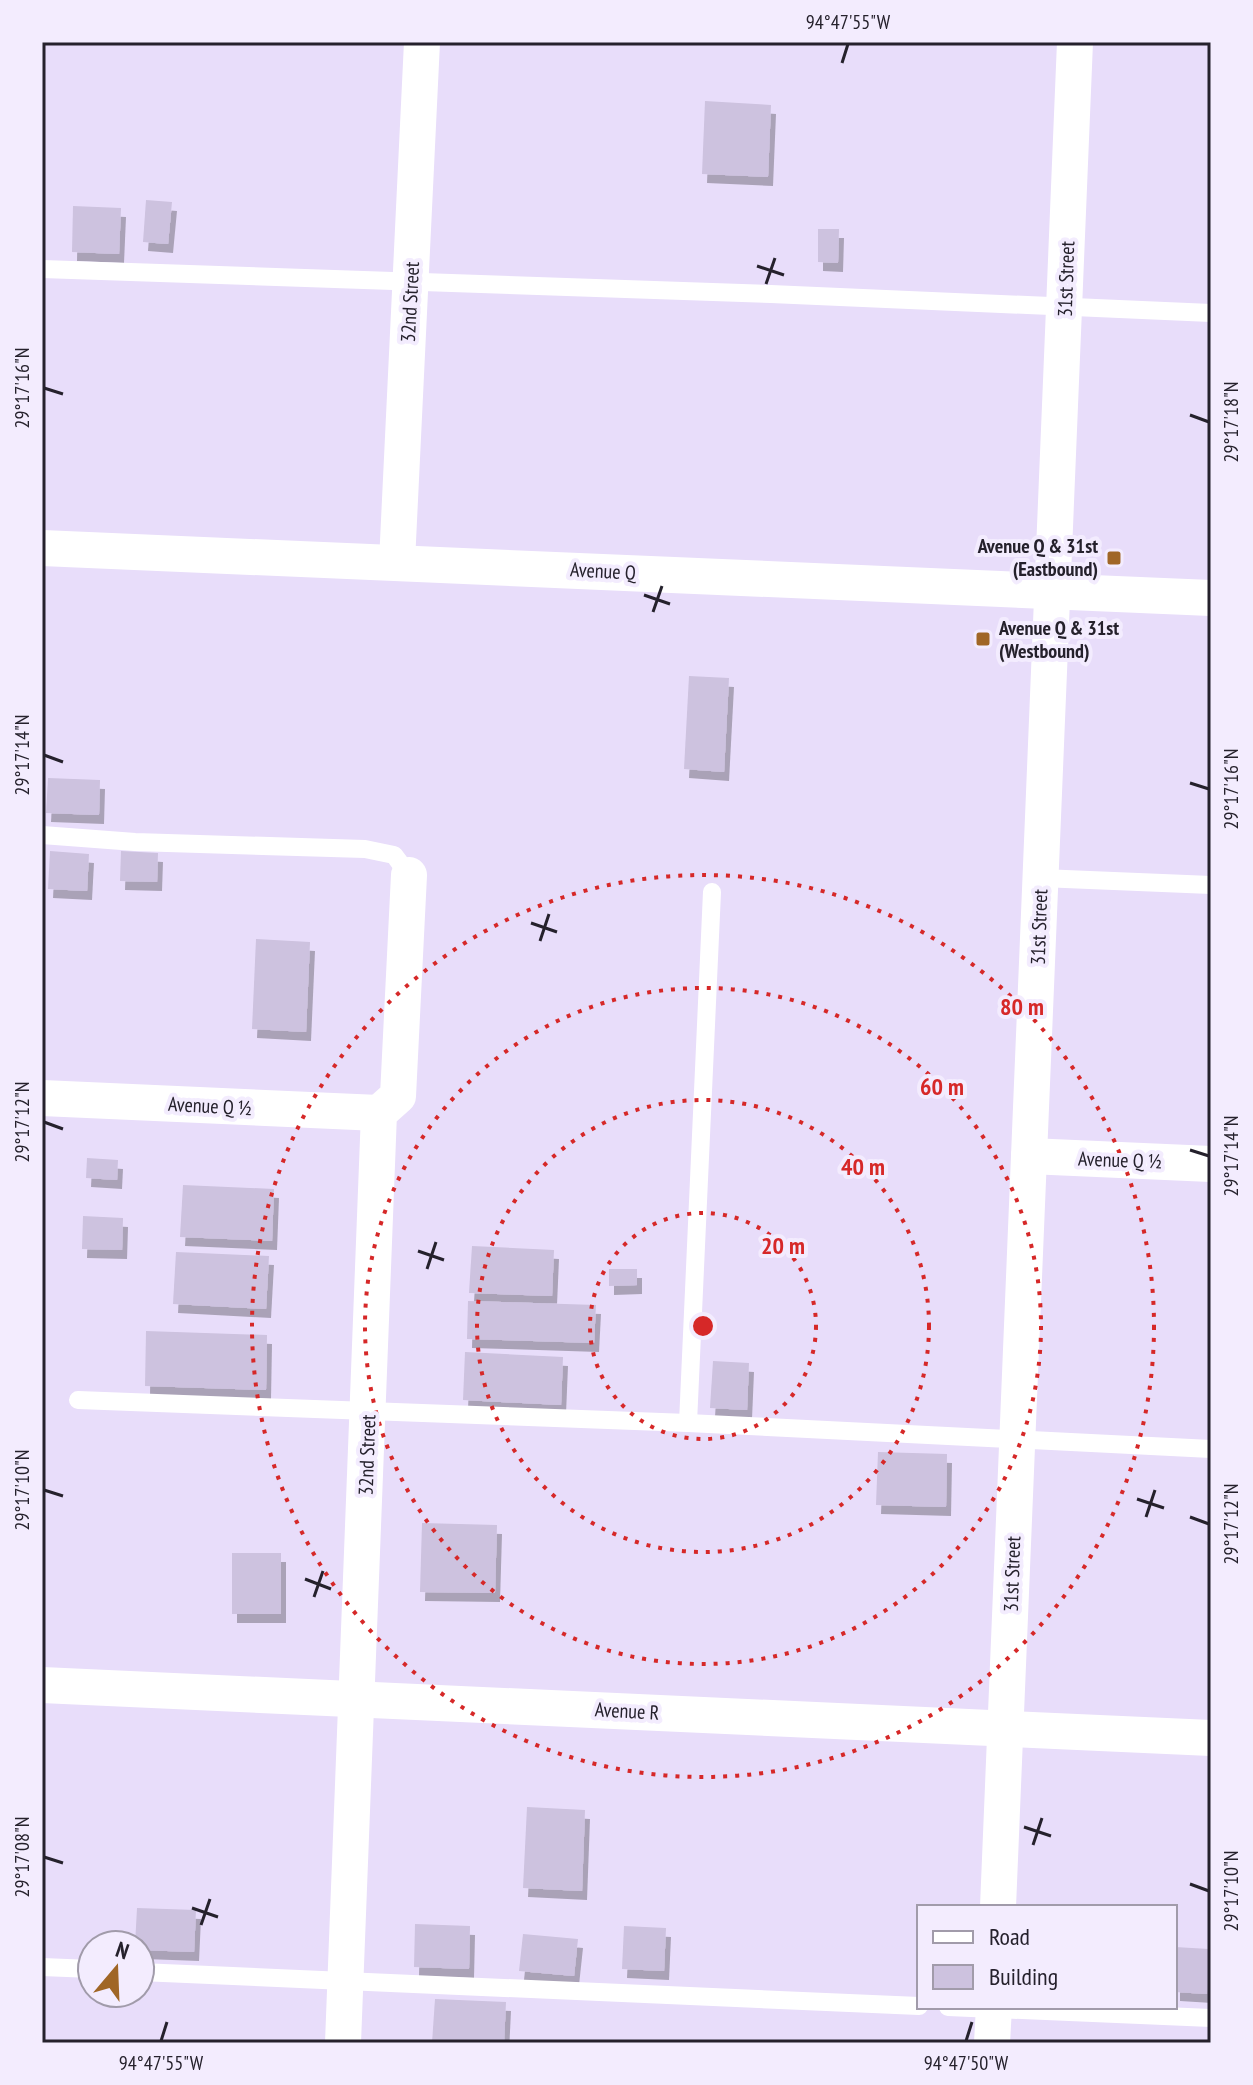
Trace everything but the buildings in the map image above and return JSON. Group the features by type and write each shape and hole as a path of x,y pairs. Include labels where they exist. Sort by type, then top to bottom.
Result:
{"street":[{"name":"32nd Street","path":"397,562 422,42"},
{"name":"31st Street","path":"998,1905 1075,42"},
{"name":"Avenue Q","path":"42,548 1211,598"},
{"path":"379,1113 398,1096 409,875"},
{"name":"Avenue Q ½","path":"42,1098 379,1113"},
{"name":"32nd Street","path":"343,2043 379,1113"},
{"name":"Avenue Q ½","path":"1029,1156 1211,1164"},
{"name":"Avenue R","path":"42,1685 1211,1738"}],"lane":[{"path":"42,269 1211,313"},
{"path":"42,835 135,842 365,849 394,855 409,875"},
{"path":"1041,878 1211,885"},
{"path":"688,1423 712,892"},
{"path":"78,1400 688,1423 1211,1449"},
{"path":"42,1967 76,1968"},
{"path":"156,1973 917,2006"},
{"path":"955,2009 993,2020 1211,2018"}],"place":[{"name":"Avenue Q & 31st (Eastbound)","path":"1114,558"},
{"name":"Avenue Q & 31st (Westbound)","path":"983,639"}]}
